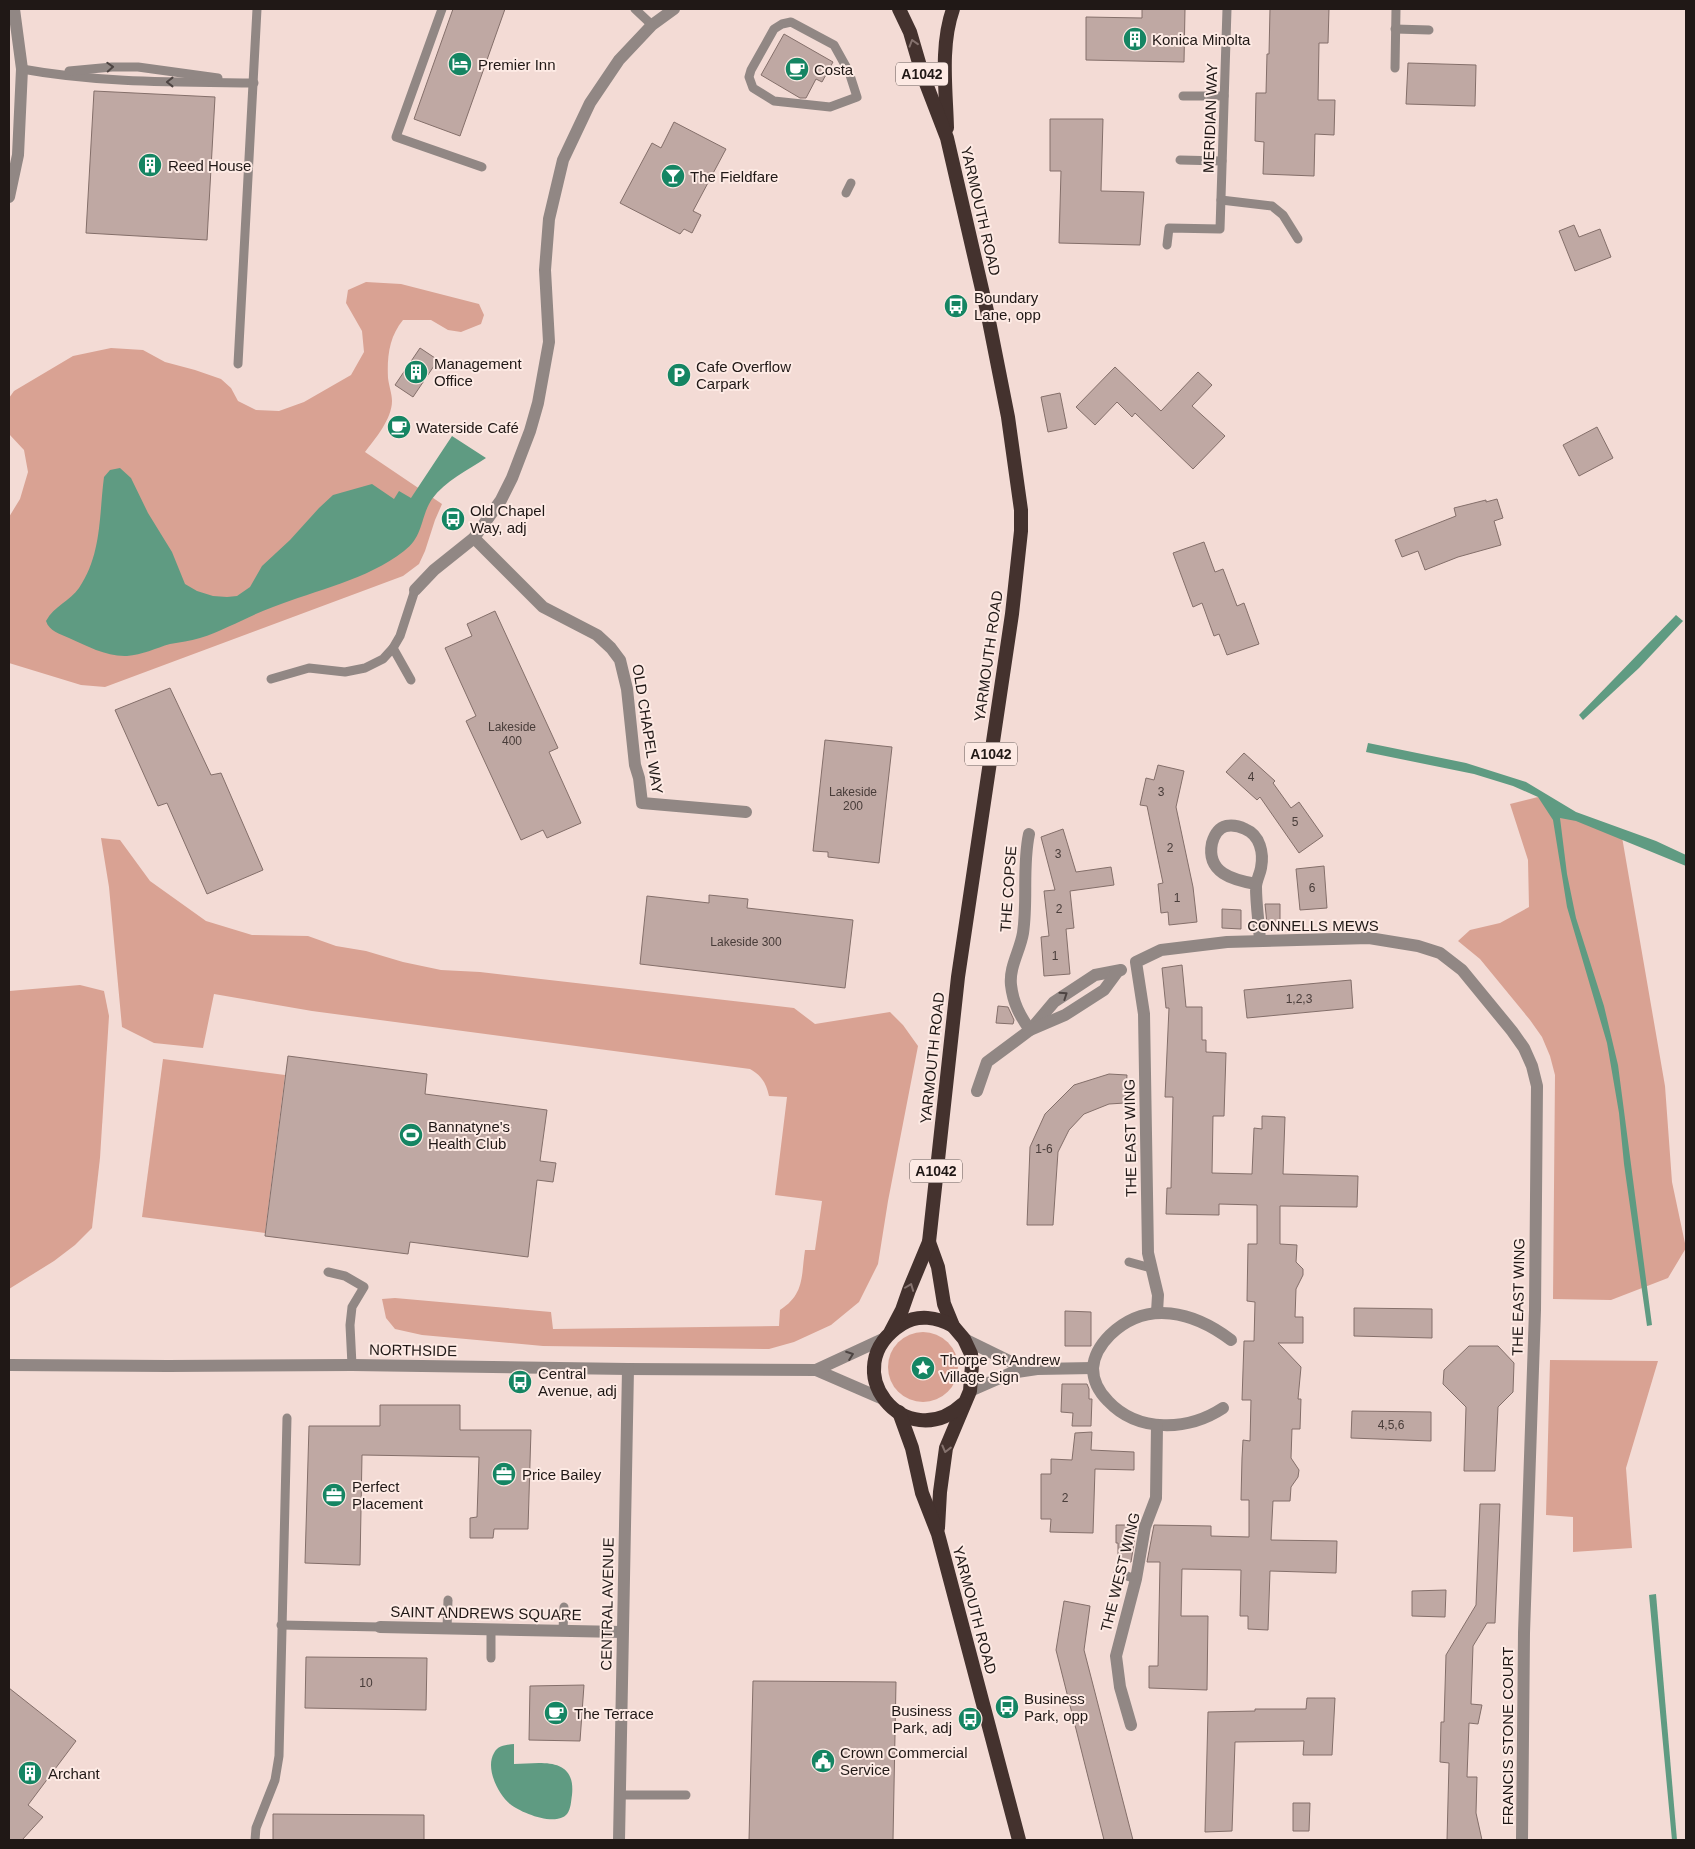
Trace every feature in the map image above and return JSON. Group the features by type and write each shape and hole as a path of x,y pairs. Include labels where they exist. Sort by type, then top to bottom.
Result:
{"highway":[{"name":"YARMOUTH ROAD","path":"899,9 910,32 922,73 947,138 987,311 1008,417 1021,510 1021,531 1012,614 958,977 929,1242 902,1310 878,1348 874,1375 876,1388 883,1399 910,1418 932,1420 954,1413 967,1397"},
{"name":"YARMOUTH ROAD","path":"947,138 946,67 948,24 953,9"},
{"name":"YARMOUTH ROAD","path":"929,1242 938,1267 944,1304 953,1326 964,1340 971,1354 972,1365 967,1397 946,1448 940,1492 938,1534"},
{"path":"887,1335 907,1321 922,1318 943,1320 953,1326"},
{"name":"YARMOUTH ROAD","path":"899,1412 912,1448 922,1493 938,1534 1019,1840"}],"street":[{"path":"9,197 18,155 22,69 14,9"},
{"path":"415,590 434,570 474,538 501,500 512,478 530,431 538,402 549,342 545,270 548,219 563,160 590,103 619,60 652,25 674,9"},
{"name":"OLD CHAPEL WAY","path":"474,538 544,607 597,635 612,648 620,660 627,689 635,765 639,778 642,803 746,812"},
{"path":"1256,884 1241,882 1227,876 1220,872 1214,864 1211,855 1212,842 1220,828 1227,826 1241,827 1255,836 1262,854 1256,884 1260,941"},
{"name":"THE COPSE","path":"1030,834 1026,849 1024,871 1026,889 1023,934 1013,964 1011,983 1015,1004 1030,1030"},
{"name":"CONNELLS MEWS","path":"1136,962 1161,950 1227,942 1370,938 1418,946 1440,953 1462,970 1524,1048 1532,1066 1537,1086"},
{"path":"977,1091 987,1062 1030,1030 1054,1002 1095,975 1118,971 1136,962"},
{"name":"THE EAST WING","path":"1136,962 1144,1014 1148,1253 1156,1282 1158,1312"},
{"name":"THE EAST WING","path":"1524,1633 1535,1310 1537,1086"},
{"path":"1223,1408 1210,1417 1200,1420 1157,1425 1137,1421 1113,1406 1102,1394 1095,1382 1093,1368 1096,1352 1104,1340 1115,1330 1129,1321 1158,1312 1173,1313 1204,1322 1231,1340"},
{"name":"NORTHSIDE","path":"816,1370 887,1335"},
{"path":"964,1340 1013,1363 1037,1369"},
{"name":"NORTHSIDE","path":"9,1365 352,1365 816,1370 883,1399"},
{"path":"967,1397 1011,1373 1037,1369 1093,1368"},
{"name":"CENTRAL AVENUE","path":"619,1840 628,1369"},
{"name":"THE WEST WING","path":"1131,1725 1120,1687 1116,1656 1136,1579 1145,1527 1156,1498 1157,1425"},
{"name":"SAINT ANDREWS SQUARE","path":"380,1627 622,1632"},
{"name":"FRANCIS STONE COURT","path":"1522,1840 1524,1633"}],"lane":[{"path":"238,364 257,9"},
{"path":"442,9 396,137 482,167"},
{"path":"635,9 652,25"},
{"name":"MERIDIAN WAY","path":"1166,245 1169,228 1220,229 1228,9"},
{"path":"1395,68 1396,9"},
{"path":"791,22 834,45 849,72 857,97 830,107 774,100 753,88 749,77 774,29 782,24 791,22"},
{"path":"1395,29 1429,30"},
{"path":"44,73 112,67 138,67 254,82"},
{"path":"22,69 44,73 163,82 254,82"},
{"path":"1183,96 1224,96"},
{"path":"1180,160 1222,161"},
{"path":"846,193 851,182"},
{"path":"1221,200 1272,206 1283,215 1298,239"},
{"path":"271,679 308,668 345,672 365,668 383,659 393,648 400,636 415,590"},
{"path":"393,648 411,680"},
{"path":"1129,1262 1151,1268"},
{"path":"328,1272 346,1276 364,1288 352,1307 350,1326 352,1365"},
{"path":"255,1840 256,1828 275,1780 278,1756 288,1418"},
{"path":"1118,1573 1136,1579"},
{"path":"446,1628 448,1600"},
{"path":"563,1630 564,1607"},
{"path":"281,1625 380,1627"},
{"path":"491,1630 492,1658"},
{"path":"620,1795 686,1795"}],"shaded area":[{"path":"366,282 401,284 479,304 484,315 481,324 461,332 448,330 431,320 403,320 392,340 388,370 392,398 391,408 382,428 365,452 442,504 419,564 403,576 105,687 81,685 9,663 9,517 20,499 28,472 24,450 9,434 9,398 14,391 73,356 111,348 143,350 165,362 221,379 231,388 238,401 256,410 279,411 304,402 351,375 364,352 362,331 346,303 348,290"},
{"path":"452,436 486,458 457,476 437,493 428,506 415,539 404,551 374,570 341,584 289,601 209,635 127,656 112,655 97,650 59,634 47,624 46,621 49,616 79,588 92,562 98,534 104,477 110,470 120,468 131,478 148,513 172,552 185,584 197,591 213,596 227,597 237,596 250,587 262,566 333,495 372,484 394,499 399,491 411,498"},
{"path":"1676,615 1683,621 1639,668 1583,720 1579,715"},
{"path":"1368,743 1466,763 1526,782 1576,812 1656,841 1686,855 1686,866 1576,821 1560,818 1567,874 1576,918 1604,1006 1618,1065 1652,1325 1647,1326 1624,1164 1619,1113 1607,1043 1567,907 1553,820 1538,797 1513,786 1474,774 1366,752"},
{"path":"1542,796 1622,837 1665,1086 1672,1182 1686,1248 1668,1278 1611,1300 1553,1299 1555,1075 1550,1056 1542,1037 1530,1020 1480,959 1458,941 1470,930 1500,923 1529,907 1528,860 1510,804"},
{"path":"101,838 120,840 150,881 206,921 252,935 308,936 336,946 366,951 403,962 441,970 480,972 794,1008 815,1024 890,1012 903,1025 918,1046 888,1201 878,1264 859,1302 831,1325 794,1342 769,1349 543,1346 422,1335 395,1329 386,1318 382,1299 395,1298 551,1312 553,1329 779,1326 780,1310 794,1298 798,1291 805,1250 815,1250 822,1201 775,1195 787,1097 769,1096 763,1080 750,1069 312,1011 214,994 203,1048 154,1043 122,1027 109,887"},
{"path":"80,985 104,991 109,1016 100,1158 92,1228 75,1245 54,1261 9,1289 9,991"},
{"path":"163,1059 285,1075 265,1233 142,1217"},
{"path":"923,1332 936,1335 948,1342 955,1354 958,1367 955,1380 948,1392 936,1399 923,1402 910,1399 898,1392 891,1380 888,1367 891,1354 898,1342 910,1335"},
{"path":"1550,1360 1658,1361 1626,1468 1632,1548 1573,1552 1573,1517 1546,1515"},
{"path":"1656,1594 1677,1840 1672,1840 1649,1595"},
{"path":"514,1744 514,1764 555,1764 563,1768 568,1774 572,1782 572,1795 568,1812 562,1818 547,1819 530,1815 515,1808 501,1794 492,1773 492,1759 498,1748"}],"building":[{"name":"Premier Inn","path":"453,9 505,9 460,136 414,119"},
{"name":"Konica Minolta","path":"1142,9 1185,9 1184,62 1086,60 1086,17 1142,18"},
{"path":"1270,9 1329,9 1328,43 1319,43 1318,100 1335,100 1334,135 1315,134 1314,176 1263,174 1264,142 1255,141 1256,93 1266,93"},
{"name":"Costa","path":"784,34 833,62 822,82 816,79 806,98 800,98 761,75"},
{"path":"1408,63 1476,65 1475,106 1406,104"},
{"name":"Reed House","path":"94,91 215,97 207,240 86,233"},
{"path":"1050,119 1103,119 1101,191 1144,192 1140,245 1059,243 1061,171 1050,171"},
{"name":"The Fieldfare","path":"674,122 726,149 693,211 701,215 692,233 684,229 680,234 620,203 652,143 661,148"},
{"path":"1574,225 1579,237 1600,229 1611,257 1575,271 1559,231"},
{"name":"Management Office","path":"420,348 438,360 413,397 395,385"},
{"path":"1115,367 1161,411 1198,372 1212,385 1192,406 1225,436 1193,469 1135,413 1132,417 1117,402 1095,425 1076,407"},
{"path":"1060,393 1067,428 1048,432 1041,397"},
{"path":"1597,427 1613,458 1579,476 1563,445"},
{"path":"1497,499 1503,518 1494,521 1501,545 1458,557 1425,570 1418,551 1402,557 1395,540 1456,516 1454,508"},
{"path":"1204,542 1215,572 1223,569 1237,606 1244,603 1259,644 1227,655 1219,634 1214,636 1202,603 1193,607 1173,553"},
{"path":"495,611 558,748 549,752 581,823 547,838 543,830 521,840 466,721 476,716 445,648 472,636 467,624"},
{"path":"170,688 211,775 221,773 263,870 207,894 167,803 158,806 115,710"},
{"path":"825,740 892,747 879,863 828,857 828,852 813,851"},
{"path":"1244,753 1275,781 1273,783 1291,808 1299,802 1323,836 1299,853 1260,797 1257,800 1226,772"},
{"path":"1158,765 1184,771 1176,807 1193,887 1197,922 1169,925 1168,912 1161,913 1158,884 1163,883 1147,806 1140,805 1146,778 1154,780"},
{"path":"1063,829 1076,872 1111,867 1114,885 1070,891 1074,928 1066,929 1070,974 1044,976 1041,937 1049,936 1044,891 1055,890 1041,837"},
{"path":"1324,866 1327,908 1300,910 1296,869"},
{"path":"709,895 748,899 747,908 853,920 845,988 640,964 647,896 709,903"},
{"path":"1265,904 1280,904 1280,924 1267,924"},
{"path":"1222,909 1241,910 1241,929 1222,928"},
{"path":"1182,965 1186,1007 1202,1007 1202,1040 1206,1040 1206,1052 1226,1053 1224,1116 1213,1116 1212,1173 1252,1174 1254,1128 1262,1129 1262,1116 1285,1117 1283,1174 1358,1176 1357,1207 1280,1206 1280,1244 1297,1245 1296,1262 1303,1269 1303,1275 1296,1289 1295,1317 1303,1317 1303,1343 1278,1343 1301,1367 1298,1399 1301,1399 1300,1429 1292,1429 1291,1458 1299,1470 1298,1477 1291,1487 1290,1501 1273,1501 1271,1540 1337,1541 1336,1573 1270,1571 1268,1630 1248,1629 1248,1616 1240,1616 1241,1570 1182,1569 1181,1616 1208,1616 1207,1690 1149,1688 1149,1666 1158,1666 1160,1562 1147,1562 1154,1525 1211,1526 1211,1536 1249,1537 1249,1500 1241,1500 1243,1440 1250,1441 1251,1400 1242,1400 1244,1341 1254,1341 1255,1302 1247,1301 1248,1244 1257,1244 1257,1205 1219,1204 1219,1215 1166,1214 1167,1188 1171,1188 1173,1097 1165,1097 1169,1008 1166,1008 1162,968"},
{"path":"1351,980 1353,1008 1247,1018 1244,990"},
{"path":"998,1006 1008,1007 1014,1020 1013,1024 996,1023"},
{"name":"Bannatyne's Health Club","path":"288,1056 427,1074 425,1094 547,1110 540,1161 556,1163 553,1182 537,1180 528,1257 410,1242 408,1254 265,1236"},
{"path":"1109,1074 1127,1075 1125,1103 1109,1104 1084,1114 1069,1130 1058,1152 1053,1225 1027,1225 1030,1147 1045,1114 1074,1085"},
{"path":"1354,1308 1432,1309 1432,1338 1354,1336"},
{"path":"1065,1311 1091,1312 1091,1346 1065,1346"},
{"path":"1469,1346 1498,1346 1514,1363 1513,1392 1498,1407 1495,1471 1464,1471 1466,1407 1443,1384 1444,1370"},
{"path":"1062,1384 1087,1384 1089,1399 1092,1399 1091,1426 1072,1426 1073,1413 1061,1412"},
{"path":"380,1405 460,1405 460,1430 531,1430 528,1529 494,1529 493,1538 470,1538 470,1518 477,1517 479,1457 362,1455 360,1565 305,1563 309,1426 380,1426"},
{"path":"1352,1411 1431,1412 1431,1441 1351,1438"},
{"path":"1092,1432 1091,1450 1134,1452 1134,1470 1095,1469 1093,1533 1050,1532 1051,1519 1041,1519 1041,1474 1051,1474 1051,1459 1072,1460 1075,1433"},
{"path":"1480,1504 1500,1504 1495,1623 1487,1623 1473,1646 1471,1704 1482,1705 1478,1724 1469,1723 1467,1777 1477,1777 1476,1813 1482,1840 1447,1840 1449,1763 1440,1762 1441,1722 1444,1722 1446,1655 1476,1605"},
{"path":"1116,1525 1137,1525 1131,1562 1118,1561"},
{"path":"1446,1590 1445,1617 1412,1616 1412,1591"},
{"path":"1064,1601 1090,1606 1084,1650 1133,1840 1104,1840 1056,1650"},
{"path":"306,1657 427,1658 426,1710 305,1708"},
{"name":"Crown Commercial Service","path":"753,1681 896,1682 893,1840 749,1840"},
{"name":"The Terrace","path":"584,1685 580,1741 529,1740 530,1686"},
{"name":"Archant","path":"9,1688 76,1741 28,1805 43,1817 22,1840 9,1840"},
{"path":"1307,1698 1335,1698 1332,1755 1303,1755 1304,1741 1235,1742 1232,1831 1205,1832 1208,1712 1255,1711 1255,1709 1306,1709"},
{"path":"1293,1803 1310,1803 1309,1831 1293,1831"},
{"path":"273,1814 424,1815 424,1840 273,1840"}],"place":[{"name":"Konica Minolta","path":"1135,39"},
{"name":"Premier Inn","path":"460,64"},
{"name":"Costa","path":"797,69"},
{"name":"Reed House","path":"150,165"},
{"name":"The Fieldfare","path":"673,176"},
{"name":"Boundary Lane, opp","path":"956,306"},
{"name":"Management Office","path":"416,372"},
{"name":"Cafe Overflow Carpark","path":"679,375"},
{"name":"Waterside Café","path":"399,427"},
{"name":"Old Chapel Way, adj","path":"453,519"},
{"name":"Bannatyne's Health Club","path":"411,1135"},
{"name":"Thorpe St Andrew Village Sign","path":"923,1368"},
{"name":"Central Avenue, adj","path":"520,1382"},
{"name":"Price Bailey","path":"504,1474"},
{"name":"Perfect Placement","path":"334,1495"},
{"name":"Business Park, opp","path":"1007,1707"},
{"name":"The Terrace","path":"556,1713"},
{"name":"Business Park, adj","path":"970,1719"},
{"name":"Crown Commercial Service","path":"823,1761"},
{"name":"Archant","path":"30,1773"}]}
